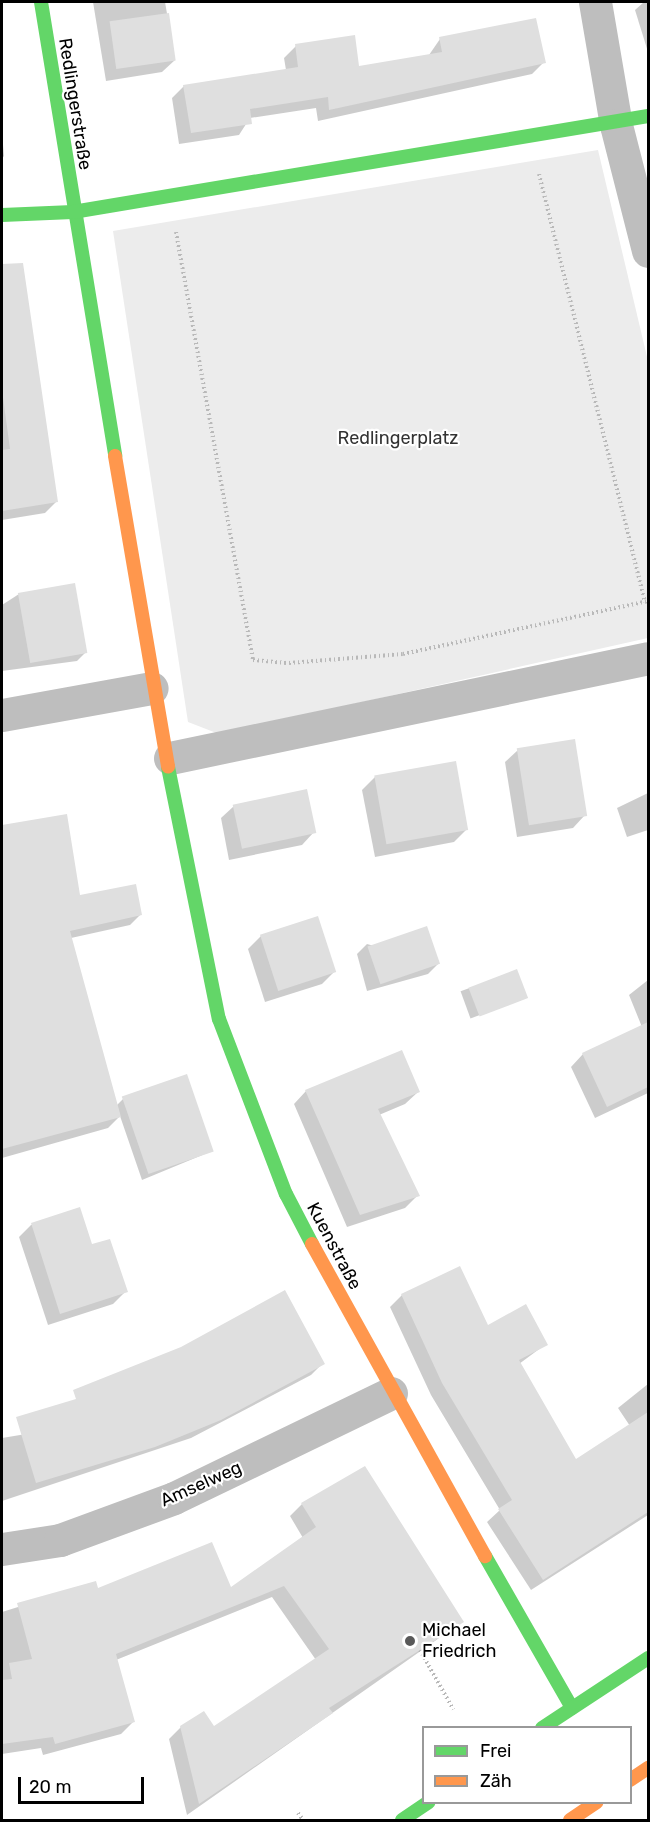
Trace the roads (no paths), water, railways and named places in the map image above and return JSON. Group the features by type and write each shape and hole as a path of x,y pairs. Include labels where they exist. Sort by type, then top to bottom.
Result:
{"street":[{"name":"Redlingerstraße","path":"41,2 73,212"},
{"path":"595,2 616,125 648,251"},
{"path":"2,215 73,212 616,125 648,116"},
{"path":"73,212 152,688 170,758 648,658"},
{"path":"2,715 152,688"},
{"name":"Kuenstraße","path":"170,758 219,1019 286,1194 391,1393 572,1708"},
{"name":"Amselweg","path":"2,1549 60,1540 174,1498 391,1393"},
{"path":"545,1726 648,1658"},
{"path":"632,1779 648,1768"},
{"path":"402,1821 428,1804"},
{"path":"570,1821 596,1804"}],"place":[{"name":"Michael Friedrich","path":"410,1641"}],"park label":[{"name":"Redlingerplatz","path":"398,438"}]}
